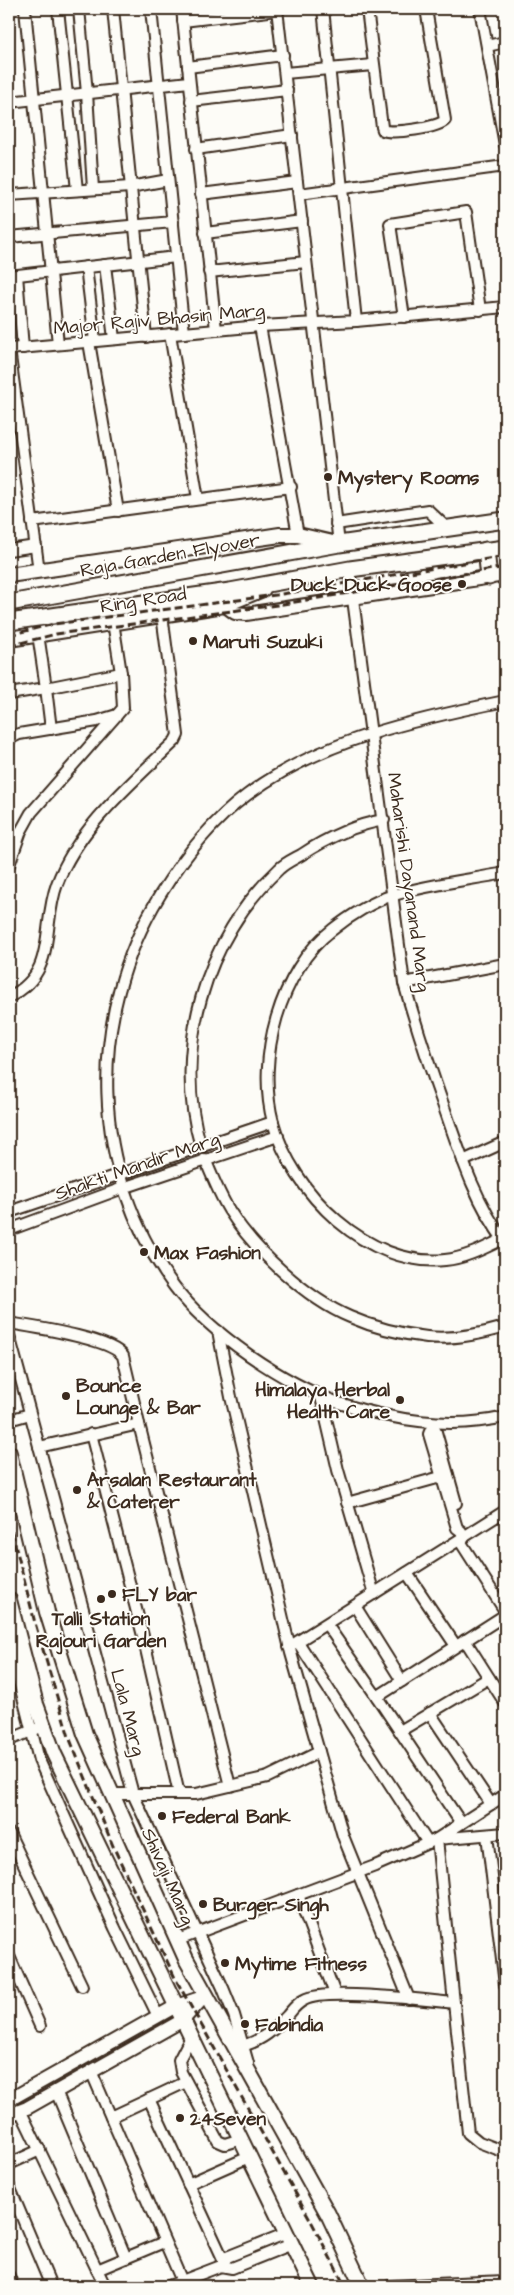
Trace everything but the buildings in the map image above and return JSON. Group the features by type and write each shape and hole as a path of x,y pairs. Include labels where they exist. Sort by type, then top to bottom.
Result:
{"main road":[{"name":"Raja Garden Flyover","path":"9,603 339,544 505,520"},
{"path":"9,575 280,535 298,535 339,544"},
{"path":"9,622 230,591 349,569 505,548"},
{"path":"486,550 489,577"},
{"name":"Ring Road","path":"9,639 224,605 280,582"},
{"name":"Shivaji Marg","path":"9,1454 47,1612 84,1734 205,1996 328,2214 362,2286"},
{"path":"9,1600 36,1704 54,1754 312,2286"}],"street":[{"path":"25,9 32,100 58,344"},
{"path":"58,9 76,190"},
{"path":"79,9 93,189"},
{"path":"113,9 146,337"},
{"path":"151,9 184,333"},
{"path":"182,9 216,330"},
{"path":"182,21 277,9 339,544"},
{"path":"323,9 356,321"},
{"path":"367,9 383,130 391,132 442,123 446,114 426,9"},
{"path":"480,9 501,104 505,145"},
{"path":"487,46 505,42"},
{"path":"188,67 283,55"},
{"path":"285,73 373,65"},
{"path":"9,102 189,82"},
{"path":"191,101 287,90"},
{"path":"196,149 292,135"},
{"path":"299,194 505,166"},
{"path":"9,196 130,187 168,180"},
{"path":"201,194 297,182"},
{"path":"404,317 390,224 466,212 480,310"},
{"path":"205,232 302,221"},
{"path":"9,237 47,232 173,222"},
{"path":"23,348 13,275 176,257"},
{"path":"209,272 306,262"},
{"path":"105,265 114,340"},
{"path":"86,267 92,341 118,511"},
{"name":"Major Rajiv Bhasin Marg","path":"9,349 260,326 356,321 505,307"},
{"path":"260,326 291,487 298,535"},
{"path":"170,334 198,499"},
{"path":"9,349 40,571"},
{"path":"32,522 291,487"},
{"path":"336,524 428,510 448,528"},
{"path":"9,550 36,546"},
{"name":"Maharishi Dayanand Marg","path":"349,569 384,820 404,983 421,1040 463,1161 481,1204 504,1240"},
{"path":"224,605 240,615 505,575"},
{"path":"9,997 27,986 41,968 57,885 76,848 90,828 178,735 162,614"},
{"path":"9,865 21,831 31,812 123,708 121,673 113,622"},
{"path":"38,634 51,729"},
{"path":"9,694 121,673"},
{"path":"505,701 428,717 372,733 274,776 244,797 196,845 174,873 134,943 121,980 108,1063 110,1130 123,1188 135,1220 176,1288 218,1331 274,1372 322,1397 378,1415 432,1425 505,1417"},
{"path":"9,739 19,734 97,721 118,715"},
{"path":"201,1147 190,1093 190,1052 199,1008 211,969 229,933 254,894 280,868 324,840 357,826 384,820"},
{"path":"504,1240 464,1256 446,1260 429,1261 399,1257 375,1248 337,1220 310,1192 284,1150 278,1136 273,1122 268,1084 269,1051 282,1002 295,974 311,949 331,930 354,915 393,895 505,873"},
{"path":"404,983 505,964"},
{"path":"9,1212 273,1122"},
{"name":"Shakti Mandir Marg","path":"9,1230 205,1159 278,1136"},
{"path":"463,1161 505,1142"},
{"path":"205,1159 230,1211 252,1241 284,1274 349,1317 387,1329 428,1337 470,1335 505,1327"},
{"path":"9,1323 69,1334 111,1346 120,1351 230,1786"},
{"path":"218,1331 231,1397 294,1644 319,1752 343,1836 409,1999"},
{"name":"Lala Marg","path":"9,1335 133,1794 234,2014 255,2084"},
{"path":"322,1397 348,1503 374,1594"},
{"path":"9,1420 30,1414"},
{"path":"39,1447 140,1424"},
{"path":"377,1697 505,1613 457,1528 445,1476 429,1434 432,1425"},
{"path":"91,1434 143,1636 179,1794"},
{"path":"348,1503 445,1476"},
{"path":"294,1644 327,1625 462,1536 505,1511"},
{"path":"407,1573 456,1646"},
{"path":"355,1606 402,1681"},
{"path":"327,1625 461,1823"},
{"path":"465,1640 505,1703"},
{"path":"9,1642 30,1732 49,1784 158,2016"},
{"path":"294,1644 432,1841 454,2003 468,2133 479,2142 505,2152"},
{"path":"400,1732 489,1678"},
{"path":"430,1713 491,1804"},
{"path":"9,1740 44,1725"},
{"path":"112,1794 196,1794 268,1777 319,1752"},
{"path":"178,1940 298,1895 432,1841 505,1794"},
{"path":"9,1833 82,1986"},
{"path":"432,1841 505,1833"},
{"path":"486,1835 502,1930 505,1985"},
{"path":"298,1895 335,1994"},
{"path":"9,1956 40,2026"},
{"path":"9,2100 176,2006 223,1988"},
{"path":"243,2046 259,2040 274,2030 304,1999 310,1996 335,1994 454,2003"},
{"path":"105,2286 40,2150 15,2113 183,2020 205,1996"},
{"path":"191,2037 179,2060 181,2072 220,2143 225,2144 241,2139"},
{"path":"91,2071 183,2284"},
{"path":"111,2117 186,2082"},
{"path":"56,2091 126,2258"},
{"path":"149,2099 222,2264 232,2268 290,2238"},
{"path":"9,2164 40,2150"},
{"path":"188,2184 249,2157"},
{"path":"9,2186 51,2286"},
{"path":"97,2270 164,2242"},
{"path":"169,2286 183,2284 222,2264"},
{"path":"9,2276 13,2286"},
{"path":"389,2286 505,2280"}],"railway":[{"path":"9,635 54,624 276,595 505,556"},
{"path":"9,646 56,634 277,605 505,567"},
{"path":"9,1520 35,1623 69,1737 113,1846 175,1978 310,2219 345,2286"}],"place":[{"name":"Mystery Rooms","path":"328,477"},
{"name":"Duck Duck Goose","path":"462,584"},
{"name":"Maruti Suzuki","path":"193,641"},
{"name":"Max Fashion","path":"144,1252"},
{"name":"Bounce Lounge & Bar","path":"66,1396"},
{"name":"Himalaya Herbal Health Care","path":"400,1400"},
{"name":"Arsalan Restaurant & Caterer","path":"77,1490"},
{"name":"FLY bar","path":"112,1594"},
{"name":"Talli Station Rajouri Garden","path":"101,1599"},
{"name":"Federal Bank","path":"162,1816"},
{"name":"Burger Singh","path":"203,1904"},
{"name":"Mytime Fitness","path":"225,1963"},
{"name":"Fabindia","path":"245,2024"},
{"name":"24Seven","path":"180,2118"}]}
